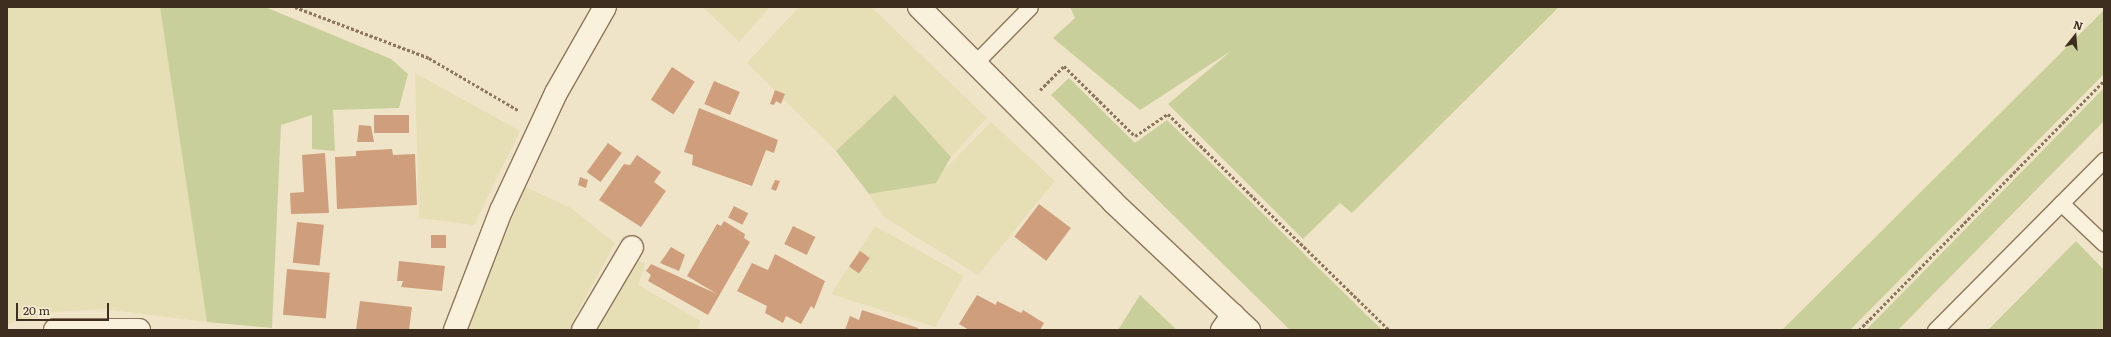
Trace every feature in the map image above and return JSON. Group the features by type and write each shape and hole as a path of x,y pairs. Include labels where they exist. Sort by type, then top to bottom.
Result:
{"street":[{"path":"455,330 501,211 542,123 606,7"},
{"path":"919,7 1113,202 1227,322 1249,330"},
{"path":"583,330 632,247"},
{"path":"55,330 139,330"}],"lane":[{"path":"975,63 1030,7"},
{"path":"1936,330 2104,160"},
{"path":"2061,203 2104,244"}],"path":[{"path":"295,7 429,58 542,123"},
{"path":"1037,93 1064,66 1134,136 1168,114 1389,330"},
{"path":"1859,330 2104,80"}],"shaded area":[{"path":"7,7 160,7 207,322 103,309 55,312 7,324"},
{"path":"703,7 770,7 739,42"},
{"path":"799,7 871,7 987,118 951,157 895,95 836,151 747,63"},
{"path":"415,73 520,131 474,225 419,218"},
{"path":"991,122 1055,181 978,275 884,217 869,194 936,183 943,171"},
{"path":"525,187 571,208 615,243 568,330 467,330"},
{"path":"875,226 964,276 935,327 831,294"},
{"path":"635,257 645,264 638,285 701,321 697,330 593,330"}],"green space":[{"path":"160,7 265,7 391,59 408,74 399,108 333,110 335,151 312,149 312,115 281,125 272,328 207,322"},
{"path":"1070,7 1559,7 1352,213 1340,203 1303,239 1168,104 1231,51 1140,110 1053,38 1075,18"},
{"path":"2104,10 2104,74 1850,330 1782,330"},
{"path":"1069,78 1135,143 1167,120 1382,330 1290,330 1051,95"},
{"path":"2104,88 2104,121 1898,330 1866,330"},
{"path":"895,95 951,157 936,183 869,194 836,151"},
{"path":"2076,241 2104,270 2104,330 1988,330"},
{"path":"1140,295 1177,330 1118,330"}],"building":[{"path":"672,67 695,82 673,114 651,100"},
{"path":"714,81 740,92 730,115 704,104"},
{"path":"775,90 785,94 781,104 776,101 774,105 770,104"},
{"path":"699,108 778,140 774,153 766,150 752,186 692,165 693,155 684,152"},
{"path":"374,115 409,115 409,133 374,133"},
{"path":"359,125 371,126 374,142 357,142"},
{"path":"608,143 622,153 601,182 587,172"},
{"path":"392,149 393,155 415,154 417,205 337,209 335,157 356,156 356,151"},
{"path":"325,153 329,213 291,214 290,193 304,192 302,155"},
{"path":"637,155 661,172 654,182 666,191 641,227 599,200 624,164 630,165"},
{"path":"580,177 588,180 586,188 578,185"},
{"path":"775,180 780,181 776,191 771,189"},
{"path":"1039,204 1071,228 1046,261 1014,237"},
{"path":"734,206 748,213 742,225 728,218"},
{"path":"724,221 745,234 744,238 750,242 708,315 648,281 651,275 646,271 651,264 717,294 687,276 717,224 721,226"},
{"path":"297,222 324,225 320,266 293,263"},
{"path":"793,226 815,237 807,255 784,244"},
{"path":"431,235 446,235 446,248 431,248"},
{"path":"671,247 685,255 679,271 660,263"},
{"path":"860,251 870,258 859,273 849,267"},
{"path":"775,254 825,281 814,309 811,306 801,324 786,316 783,323 765,313 767,306 737,291 752,263 768,270"},
{"path":"399,261 445,266 442,291 401,287 403,281 397,281"},
{"path":"287,269 330,273 326,319 283,315"},
{"path":"977,295 996,305 997,301 1021,313 1023,310 1044,323 1040,330 969,330 959,324"},
{"path":"360,301 412,307 409,330 356,330"},
{"path":"862,310 918,328 917,330 845,330 850,316 859,320"}]}
